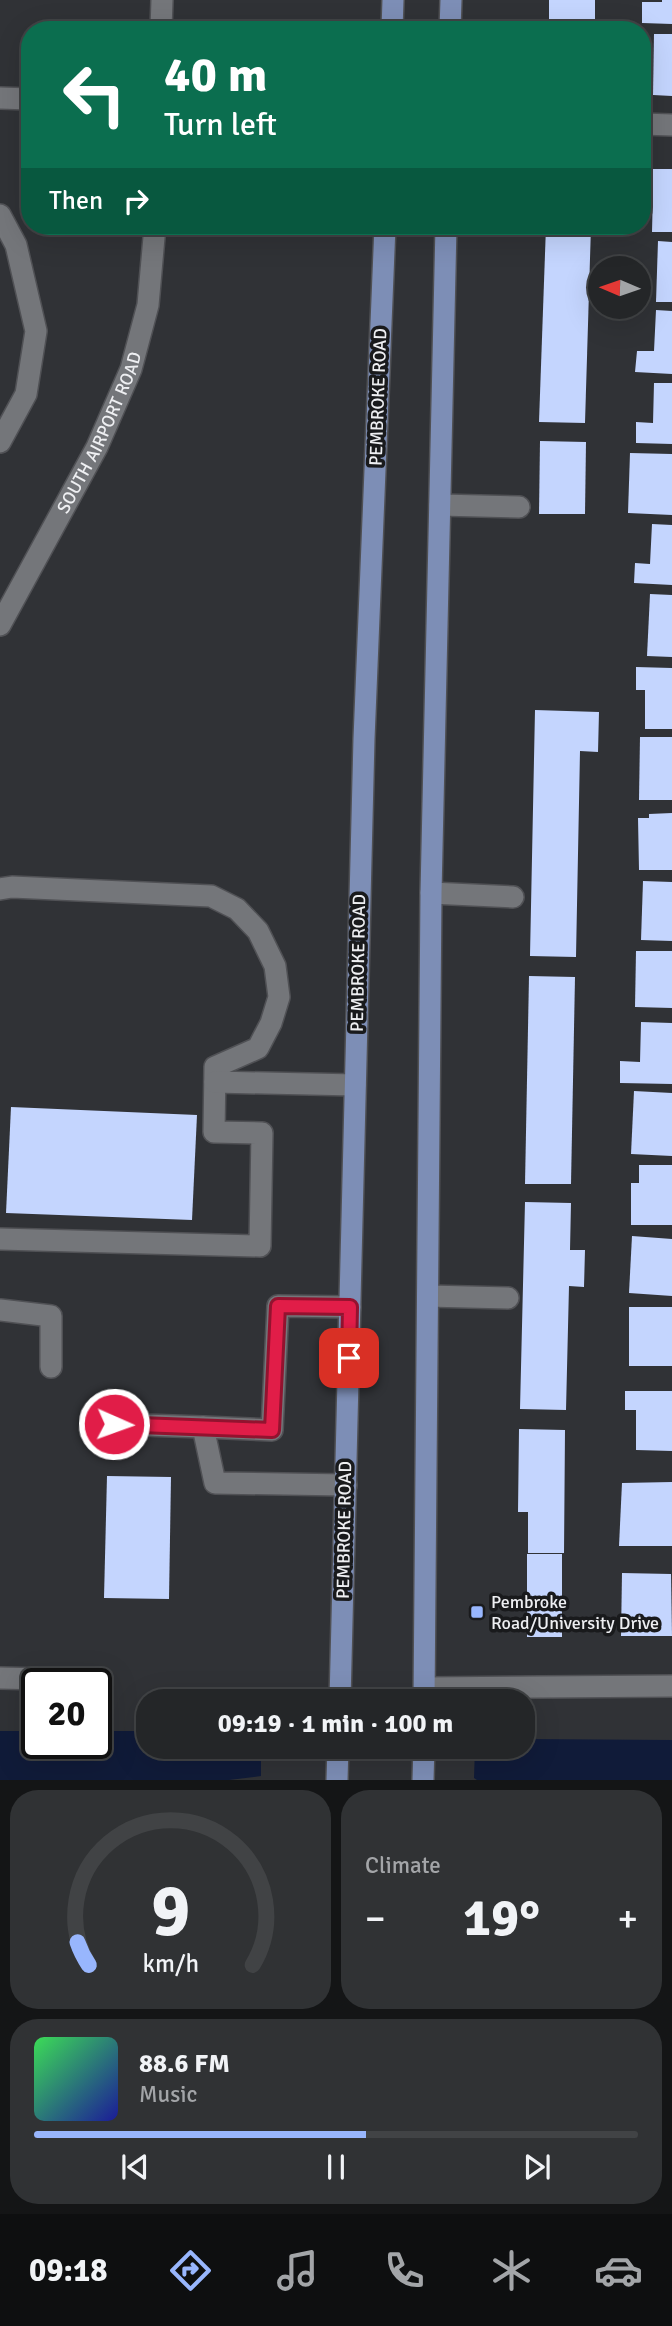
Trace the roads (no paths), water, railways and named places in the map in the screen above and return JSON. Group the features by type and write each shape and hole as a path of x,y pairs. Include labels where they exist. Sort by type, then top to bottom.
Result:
{"main road":[{"path":"392,21 393,0"},
{"path":"450,21 451,0"},
{"name":"PEMBROKE ROAD","path":"340,1689 363,739 385,235"},
{"path":"424,1689 431,893 446,235"},
{"path":"337,1780 338,1759"},
{"path":"423,1780 424,1759"}],"street":[{"path":"161,21 162,0"},
{"path":"0,98 21,99"},
{"path":"651,124 672,125"},
{"path":"0,215 16,245 36,331 26,394 0,442"},
{"name":"SOUTH AIRPORT ROAD","path":"0,625 97,447 131,369 148,305 154,235"},
{"path":"440,505 519,507"},
{"path":"0,889 12,887 211,896 237,909 258,931 275,966 279,997 271,1023 258,1048 215,1067 214,1132 262,1133 260,1246 0,1239"},
{"path":"431,893 513,897"},
{"path":"215,1082 355,1085"},
{"path":"428,1296 508,1298"},
{"path":"114,1424 272,1430 278,1306 350,1307"},
{"path":"0,1310 51,1316 51,1367"},
{"path":"203,1427 215,1483 346,1485"},
{"path":"0,1678 21,1678"},
{"path":"535,1690 672,1686"}],"water":[{"path":"0,1731 21,1731 21,1759 112,1759 112,1731 136,1731 136,1759 261,1759 261,1776 229,1780 0,1780"},
{"path":"535,1739 672,1740 672,1780 474,1778 475,1759 535,1759"}],"place":[{"name":"Pembroke Road/University Drive","path":"477,1612"}]}
